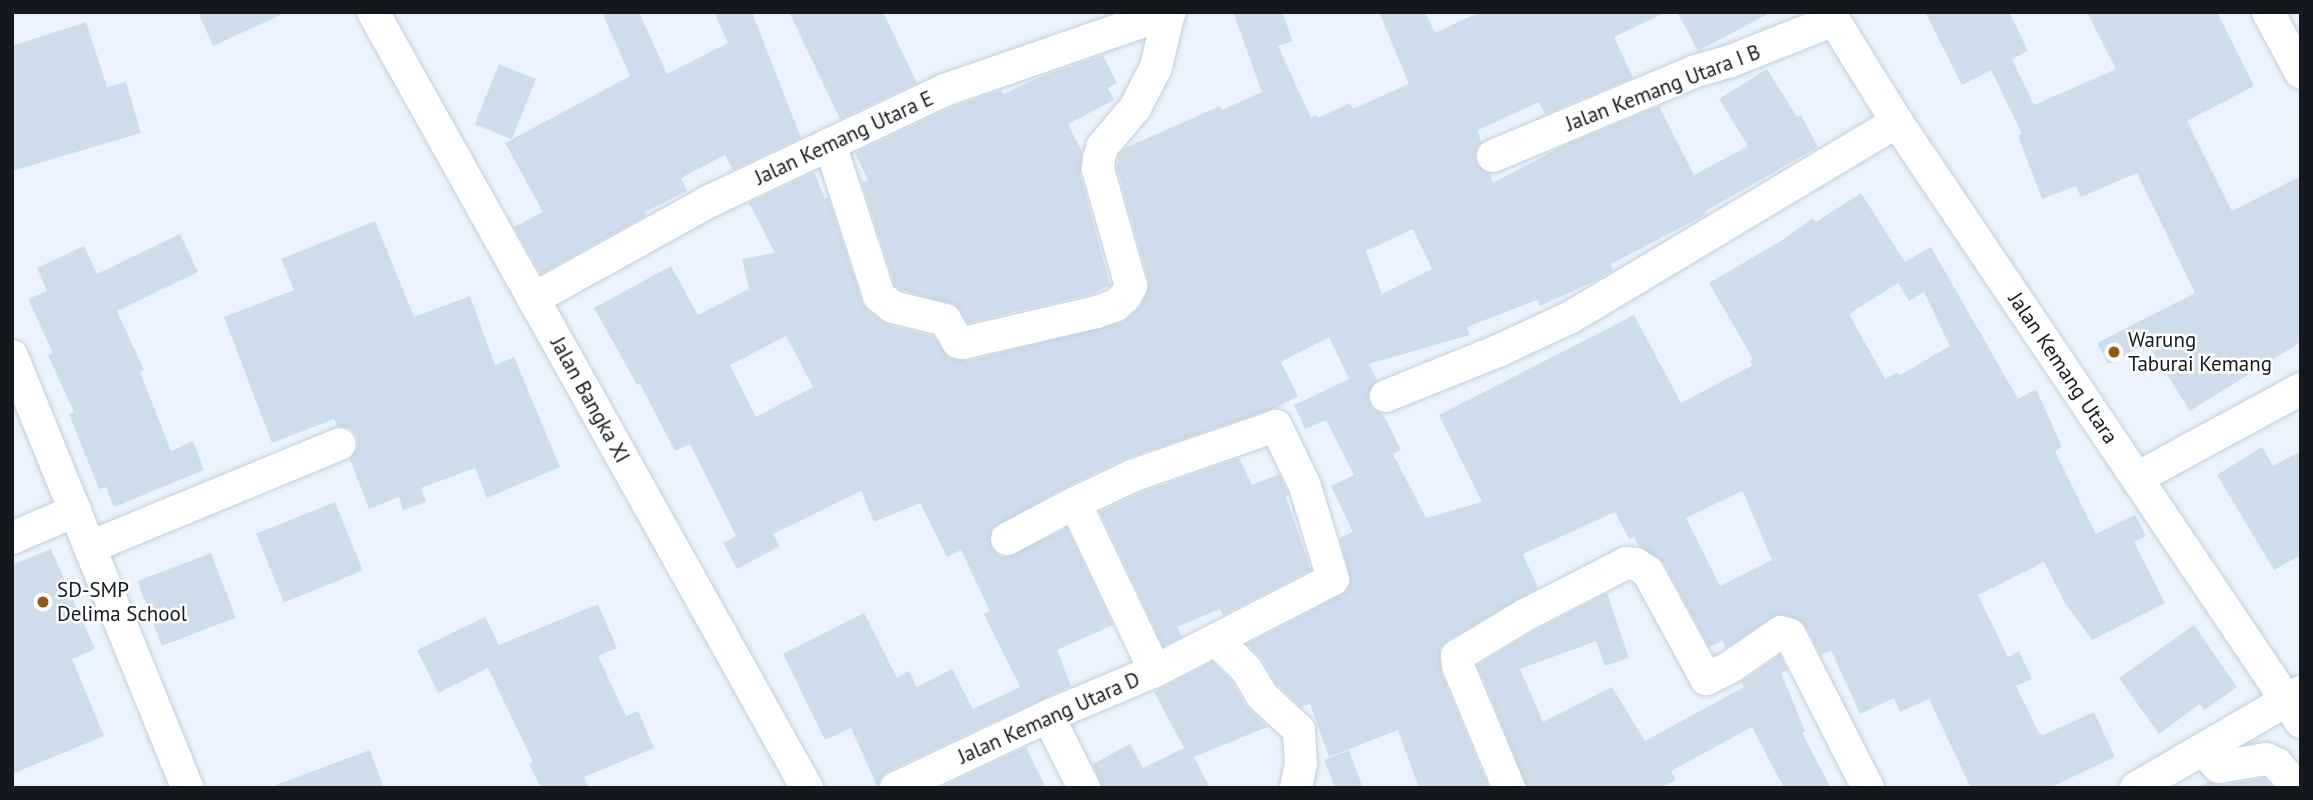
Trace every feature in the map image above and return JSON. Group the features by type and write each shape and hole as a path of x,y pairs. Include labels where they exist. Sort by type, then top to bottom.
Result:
{"street":[{"name":"Jalan Bangka XI","path":"373,12 807,788"},
{"name":"Jalan Kemang Utara E","path":"533,299 710,201 945,90 1093,26 1169,12"},
{"path":"830,144 879,296 893,307 945,320 958,342 963,343 1097,312 1116,305 1131,286 1103,188 1099,159 1102,147 1135,108 1156,67 1169,12"},
{"path":"2268,12 2301,73"},
{"name":"Jalan Kemang Utara","path":"1831,16 1897,122 2137,478 2296,705"},
{"name":"Jalan Kemang Utara I B","path":"1493,156 1696,71 1731,61 1831,16"},
{"path":"1386,396 1498,351 1571,317 1897,122"},
{"path":"12,356 187,788"},
{"path":"2137,478 2301,389"},
{"path":"1007,539 1075,503 1174,460 1271,426 1280,430 1305,486 1333,579 1245,622 1155,671"},
{"path":"90,547 340,444"},
{"name":"Jalan Kemang Utara D","path":"896,788 1048,716 1155,671 1075,503"},
{"path":"12,538 75,511"},
{"path":"1508,788 1458,666 1457,656 1525,615 1626,564 1636,564 1648,572 1706,679 1729,668 1781,632 1790,635 1868,788"},
{"path":"1216,640 1246,669 1262,696 1298,730 1301,764 1296,788"},
{"path":"2136,788 2203,750 2296,705"},
{"path":"1048,716 1084,788"},
{"path":"2203,750 2219,767 2266,760 2277,764 2298,788"}],"building":[{"path":"198,12 287,12 213,46"},
{"path":"602,12 639,12 667,74 728,43 714,12 752,12 801,138 733,170 725,155 681,178 687,191 645,212 647,215 541,274 514,227 543,212 505,143 630,76"},
{"path":"789,12 883,12 917,83 840,119"},
{"path":"1233,12 1282,12 1293,41 1278,46 1311,118 1316,115 1318,118 1350,103 1353,109 1409,84 1379,12 1425,12 1435,33 1480,12 1666,12 1614,37 1633,78 1545,114 1539,102 1478,130 1481,143 1475,153 1476,162 1490,174 1493,183 1561,147 1659,106 1694,175 1748,146 1719,99 1767,69 1797,117 1801,115 1818,147 1704,212 1705,215 1611,264 1613,270 1595,281 1540,306 1537,300 1467,327 1470,335 1369,364 1377,380 1368,393 1369,402 1374,410 1383,414 1401,450 1393,454 1426,518 1482,502 1439,415 1634,315 1681,403 1753,365 1750,361 1753,359 1709,283 1781,241 1813,218 1816,222 1861,193 1905,262 1931,247 2018,399 2036,389 2062,447 2055,451 2096,534 2135,515 2146,536 2134,542 2165,603 2092,640 2065,603 2044,562 1978,595 2008,657 2019,651 2032,679 2016,686 2039,733 2043,735 2094,712 2115,757 2049,788 1971,788 1929,699 1900,712 1894,698 1860,714 1831,650 1821,655 1806,627 1796,618 1778,614 1726,648 1722,641 1709,647 1664,563 1639,546 1634,537 1629,539 1615,512 1523,554 1538,588 1448,640 1440,648 1441,673 1489,788 1419,788 1398,730 1329,757 1310,704 1301,707 1276,684 1262,659 1247,644 1341,595 1351,583 1340,538 1353,532 1331,486 1354,475 1326,420 1305,429 1294,405 1349,379 1329,337 1281,362 1298,396 1275,408 1124,459 1066,487 992,529 991,547 998,555 1007,557 1067,528 1113,625 1057,650 1071,686 888,771 881,778 878,788 851,728 825,740 783,654 864,613 897,678 909,671 917,687 952,669 973,709 1020,687 984,614 990,611 961,550 947,557 920,503 874,522 861,491 773,534 780,546 737,569 723,543 736,536 690,444 675,451 640,384 637,385 594,308 671,266 698,315 749,289 742,259 775,253 749,203 814,172 825,199 828,197 862,302 867,310 888,325 933,336 948,357 967,361 1123,322 1141,306 1149,282 1117,167 1119,156 1125,148 1220,106 1222,110 1262,92","holes":["1413,229 1432,269 1382,294 1366,251","1898,283 1909,301 1924,292 1950,346 1900,375 1898,372 1885,379 1849,314","786,336 813,387 756,417 730,365","1743,492 1772,560 1720,586 1686,518"]},
{"path":"1677,12 1772,12 1698,51"},
{"path":"1925,12 2009,12 2028,51 2012,59 2034,105 2116,69 2087,12 2217,12 2254,86 2187,121 2232,211 2301,176 2301,342 2190,411 2147,343 2108,364 2097,343 2195,293 2137,173 2081,197 2076,186 2042,199 2018,136 2022,134 1991,70 1962,85"},
{"path":"86,22 107,87 126,82 141,133 12,171 12,46"},
{"path":"1103,55 1117,83 1108,88 1114,100 1068,124 1082,152 1080,174 1110,285 1092,294 968,323 956,305 901,290 895,285 862,183 868,180 855,153 952,107 1001,90 1003,94 1040,77"},
{"path":"499,64 536,79 512,139 475,124"},
{"path":"375,221 414,317 470,296 495,365 514,357 560,467 487,498 475,468 421,488 426,502 403,510 399,497 369,509 350,459 358,446 357,436 351,429 337,426 334,419 272,443 224,317 294,290 281,259"},
{"path":"180,234 198,272 117,311 144,370 140,372 171,451 193,441 204,470 114,507 106,487 99,489 69,414 74,412 48,355 53,353 28,299 47,291 37,268 84,246 97,274"},
{"path":"2262,447 2273,466 2301,451 2301,555 2274,570 2217,475"},
{"path":"1239,458 1252,485 1279,474 1288,493 1286,497 1311,570 1223,615 1220,609 1177,627 1182,637 1163,646 1100,512 1139,493"},
{"path":"335,502 363,571 284,602 256,534"},
{"path":"51,549 95,649 72,659 104,736 12,774 12,565"},
{"path":"211,553 236,617 162,646 137,581"},
{"path":"1607,593 1629,658 1605,666 1596,641 1520,669 1543,722 1612,687 1645,741 1744,687 1741,682 1780,655 1787,670 1781,673 1805,731 1802,733 1831,788 1784,788 1752,727 1671,771 1676,780 1659,788 1527,788 1478,665 1534,631"},
{"path":"598,604 617,648 598,656 626,716 638,711 654,748 584,777 589,788 541,788 529,764 533,762 488,668 438,693 417,650 485,617 499,645"},
{"path":"2194,625 2237,687 2204,710 2200,704 2159,734 2119,678"},
{"path":"1212,662 1231,680 1246,706 1267,727 1194,757 1210,788 1102,788 1093,764 1130,744 1143,768 1184,748 1154,692"},
{"path":"1026,747 1046,788 939,788"},
{"path":"370,750 384,788 276,788 276,785"},
{"path":"1349,750 1363,788 1335,788 1324,760"},
{"path":"2264,778 2273,788 2198,786 2209,782 2222,785"}],"place":[{"name":"Warung Taburai Kemang","path":"2114,352"},
{"name":"SD-SMP Delima School","path":"43,602"}]}
